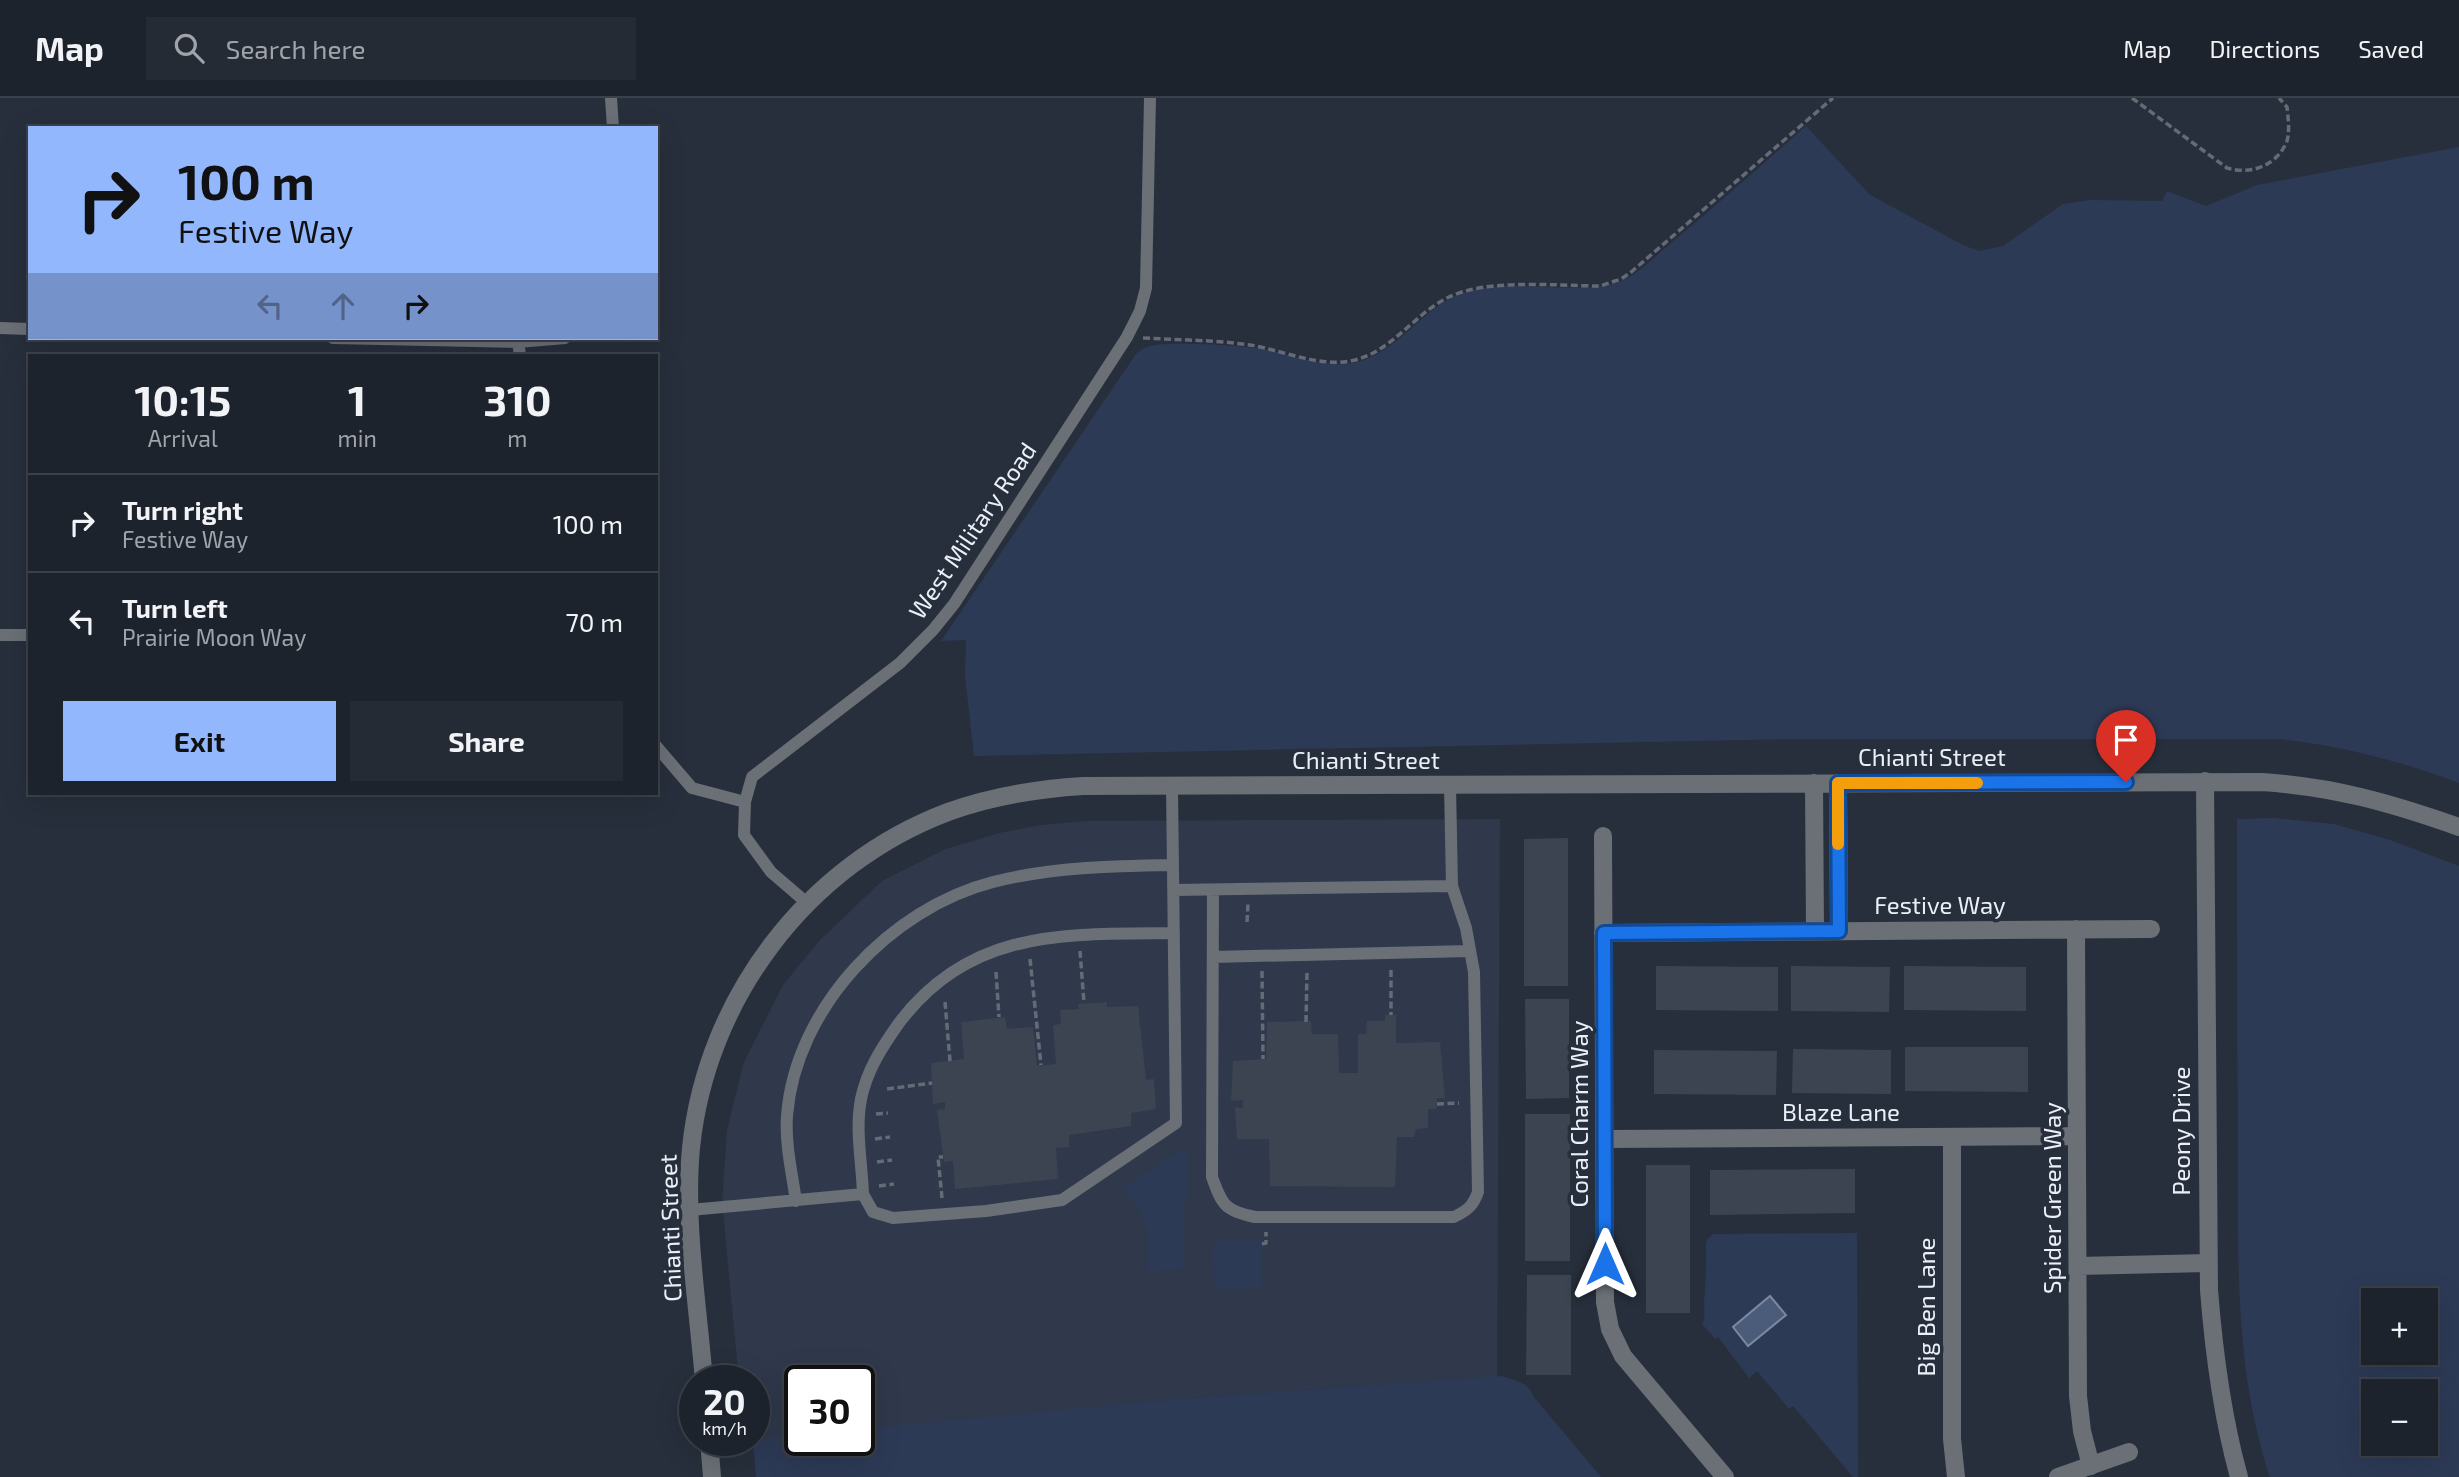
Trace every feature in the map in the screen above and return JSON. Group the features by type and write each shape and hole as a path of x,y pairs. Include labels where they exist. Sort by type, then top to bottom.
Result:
{"street":[{"name":"Chianti Street","path":"703,1365 690,1210 691,1149 696,1112 717,1041 746,981 784,927 849,867 885,842 937,817 980,802 1048,788 2205,781 2262,782 2325,788 2387,802 2459,827"},
{"name":"Peony Drive","path":"2205,781 2208,1264 2217,1372 2224,1417 2239,1477"},
{"path":"1814,783 1815,931"},
{"path":"1838,783 1839,931"},
{"name":"Coral Charm Way","path":"1603,836 1605,1302 1610,1329 1623,1356 1725,1477"},
{"name":"Spider Green Way","path":"2076,929 2079,1413 2091,1465"},
{"name":"Festive Way","path":"1604,933 2151,929"},
{"name":"Blaze Lane","path":"1605,1139 2077,1136"},
{"name":"Big Ben Lane","path":"1951,1137 1952,1439 1956,1477"},
{"path":"2078,1266 2208,1264"},
{"path":"2058,1477 2129,1452"},
{"path":"710,1456 712,1477"}],"lane":[{"path":"611,98 613,126"},
{"name":"West Military Road","path":"807,903 771,872 744,835 745,802 752,777 900,663 933,630 954,604 1127,337 1140,311 1146,288 1150,98"},
{"path":"0,328 28,329"},
{"path":"367,340 519,349 557,340"},
{"path":"0,635 28,635"},
{"path":"658,748 692,788 745,802"},
{"path":"1213,890 1212,1177 1222,1203 1235,1213 1255,1217 1454,1217 1474,1205 1478,1192 1474,972 1466,928 1452,886 1450,785"},
{"path":"1171,786 1174,890 1176,1123 1062,1200 986,1211 893,1219 873,1212 863,1194 859,1128 861,1101 868,1074 883,1045 913,1005 943,978 971,959 1019,944 1054,936 1174,933"},
{"path":"796,1200 787,1118 793,1078 812,1029 843,982 887,936 937,903 991,883 1040,873 1095,867 1173,865"},
{"path":"1174,890 1452,886"},
{"path":"1213,957 1471,951"},
{"path":"690,1210 863,1194"}],"path":[{"path":"1127,337 1238,344 1318,360 1348,362 1375,353 1433,306 1458,293 1490,286 1600,286 1611,283 1630,273 1833,98"},
{"path":"2132,98 2227,168 2238,172 2259,169 2277,158 2288,139 2287,107 2279,98"},
{"path":"1080,951 1084,1003"},
{"path":"1030,960 1041,1065"},
{"path":"1391,970 1391,1015"},
{"path":"1262,971 1263,1059"},
{"path":"1306,1022 1307,971"},
{"path":"996,972 999,1017"},
{"path":"945,1002 950,1061"},
{"path":"887,1089 932,1083"},
{"path":"1437,1104 1461,1103"},
{"path":"942,1198 938,1157 943,1157"},
{"path":"1262,1244 1266,1243 1266,1230"}],"shaded area":[{"path":"1806,126 1870,195 1965,246 1980,251 2003,246 2063,204 2091,200 2162,201 2167,191 2206,206 2257,185 2459,147 2459,783 2371,755 2280,739 1789,739 974,756 965,676 966,640 941,641 1136,354 1146,347 1159,345 1218,345 1256,348 1322,363 1344,364 1376,355 1441,304 1473,290 1511,286 1571,288 1617,283 1649,263"},
{"path":"2273,818 2334,824 2390,840 2459,866 2459,1477 2270,1477 2258,1437 2244,1354 2238,1228 2237,819"},
{"path":"1500,819 1497,1377 1200,1397 875,1429 875,1365 784,1365 784,1438 770,1440 770,1365 737,1365 722,1201 727,1130 744,1062 783,985 820,940 882,881 943,850 999,833 1041,825 1086,821"},
{"path":"1188,1145 1188,1198 1183,1203 1183,1268 1148,1272 1147,1224 1123,1187"},
{"path":"1857,1233 1858,1477 1853,1477 1793,1406 1789,1409 1757,1371 1749,1378 1718,1337 1715,1339 1702,1324 1706,1245 1713,1234"},
{"path":"1262,1240 1261,1288 1214,1289 1213,1241"},
{"path":"1770,1296 1786,1315 1748,1346 1733,1327"},
{"path":"1502,1376 1528,1388 1601,1477 756,1477 754,1456 770,1456 770,1438 784,1436 784,1456 875,1456 875,1427 1200,1397"}],"building":[{"path":"1568,838 1568,986 1524,986 1524,839"},
{"path":"1656,966 1778,967 1778,1011 1656,1010"},
{"path":"1791,966 1890,967 1889,1012 1791,1011"},
{"path":"1904,966 2026,967 2026,1011 1904,1010"},
{"path":"1525,999 1569,999 1569,1098 1526,1099"},
{"path":"1107,1002 1107,1007 1138,1006 1146,1080 1154,1079 1156,1109 1131,1113 1131,1126 1069,1135 1069,1147 1056,1148 1058,1179 955,1189 953,1161 944,1162 937,1110 945,1109 945,1102 933,1104 931,1063 964,1059 961,1022 1005,1017 1007,1029 1033,1027 1037,1066 1056,1064 1053,1025 1061,1024 1060,1010 1079,1009 1078,1004"},
{"path":"1385,1015 1396,1015 1396,1043 1440,1042 1445,1098 1437,1098 1436,1109 1428,1109 1428,1128 1416,1129 1414,1137 1397,1137 1395,1187 1270,1186 1269,1139 1237,1139 1235,1107 1243,1108 1243,1100 1231,1101 1233,1061 1266,1059 1267,1022 1311,1021 1312,1034 1338,1034 1339,1073 1358,1073 1358,1034 1366,1034 1367,1021 1385,1021"},
{"path":"1905,1047 2028,1047 2028,1092 1905,1091"},
{"path":"1793,1049 1891,1050 1891,1094 1792,1093"},
{"path":"1654,1050 1777,1051 1776,1095 1654,1094"},
{"path":"1525,1114 1570,1114 1570,1261 1525,1261"},
{"path":"1646,1165 1690,1165 1690,1313 1646,1313"},
{"path":"1855,1169 1855,1213 1710,1215 1710,1170"},
{"path":"1527,1275 1571,1275 1571,1375 1526,1375"}],"slow traffic":[{"path":"1838,844 1838,783 1977,783"}],"route":[{"path":"1605,1264 1604,933 1839,931 1838,783 2126,782"}]}
